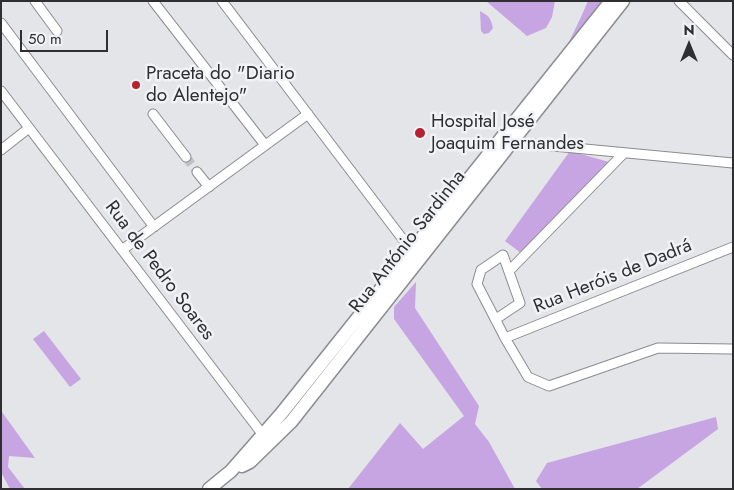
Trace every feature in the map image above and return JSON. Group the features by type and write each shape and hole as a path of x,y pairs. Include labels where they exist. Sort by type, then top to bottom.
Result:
{"main road":[{"name":"Rua António Sardinha","path":"231,471 250,462 281,433 415,255 611,1"},
{"name":"Rua António Sardinha","path":"209,489 231,471 263,435 369,301 415,255 511,142 623,1"}],"street":[{"path":"35,1 57,31"},
{"path":"153,1 265,145"},
{"path":"222,1 415,255"},
{"path":"679,1 733,55"},
{"path":"1,23 154,227"},
{"name":"Rua de Pedro Soares","path":"1,92 263,435"},
{"path":"153,114 186,157"},
{"path":"122,250 308,114"},
{"path":"1,150 29,128"},
{"path":"511,142 624,154 733,162"},
{"path":"509,271 624,154"},
{"path":"197,172 209,186"},
{"name":"Rua Heróis de Dadrá","path":"505,338 733,247"},
{"path":"496,319 520,303 503,255 481,270 478,284 505,338 528,377 549,386 658,348 733,349"},
{"path":"263,435 281,433"}],"shaded area":[{"path":"486,1 555,1 552,17 546,28 527,36"},
{"path":"588,1 602,1 567,46 581,17"},
{"path":"480,11 488,16 491,21 493,28 489,33 484,34 481,31"},
{"path":"570,151 609,162 521,253 505,241"},
{"path":"416,282 415,308 479,406 475,424 489,442 515,489 348,489 400,423 423,449 464,416 394,319 394,307"},
{"path":"44,331 81,379 70,387 33,339"},
{"path":"2,412 35,458 9,456 8,467 25,489 10,489 1,472"},
{"path":"716,417 718,429 637,489 542,489 536,481 547,463"}],"tunnel":[{"path":"186,157 197,172"}],"place":[{"name":"Praceta do \"Diario do Alentejo\"","path":"136,85"},
{"name":"Hospital José Joaquim Fernandes","path":"420,133"}]}
